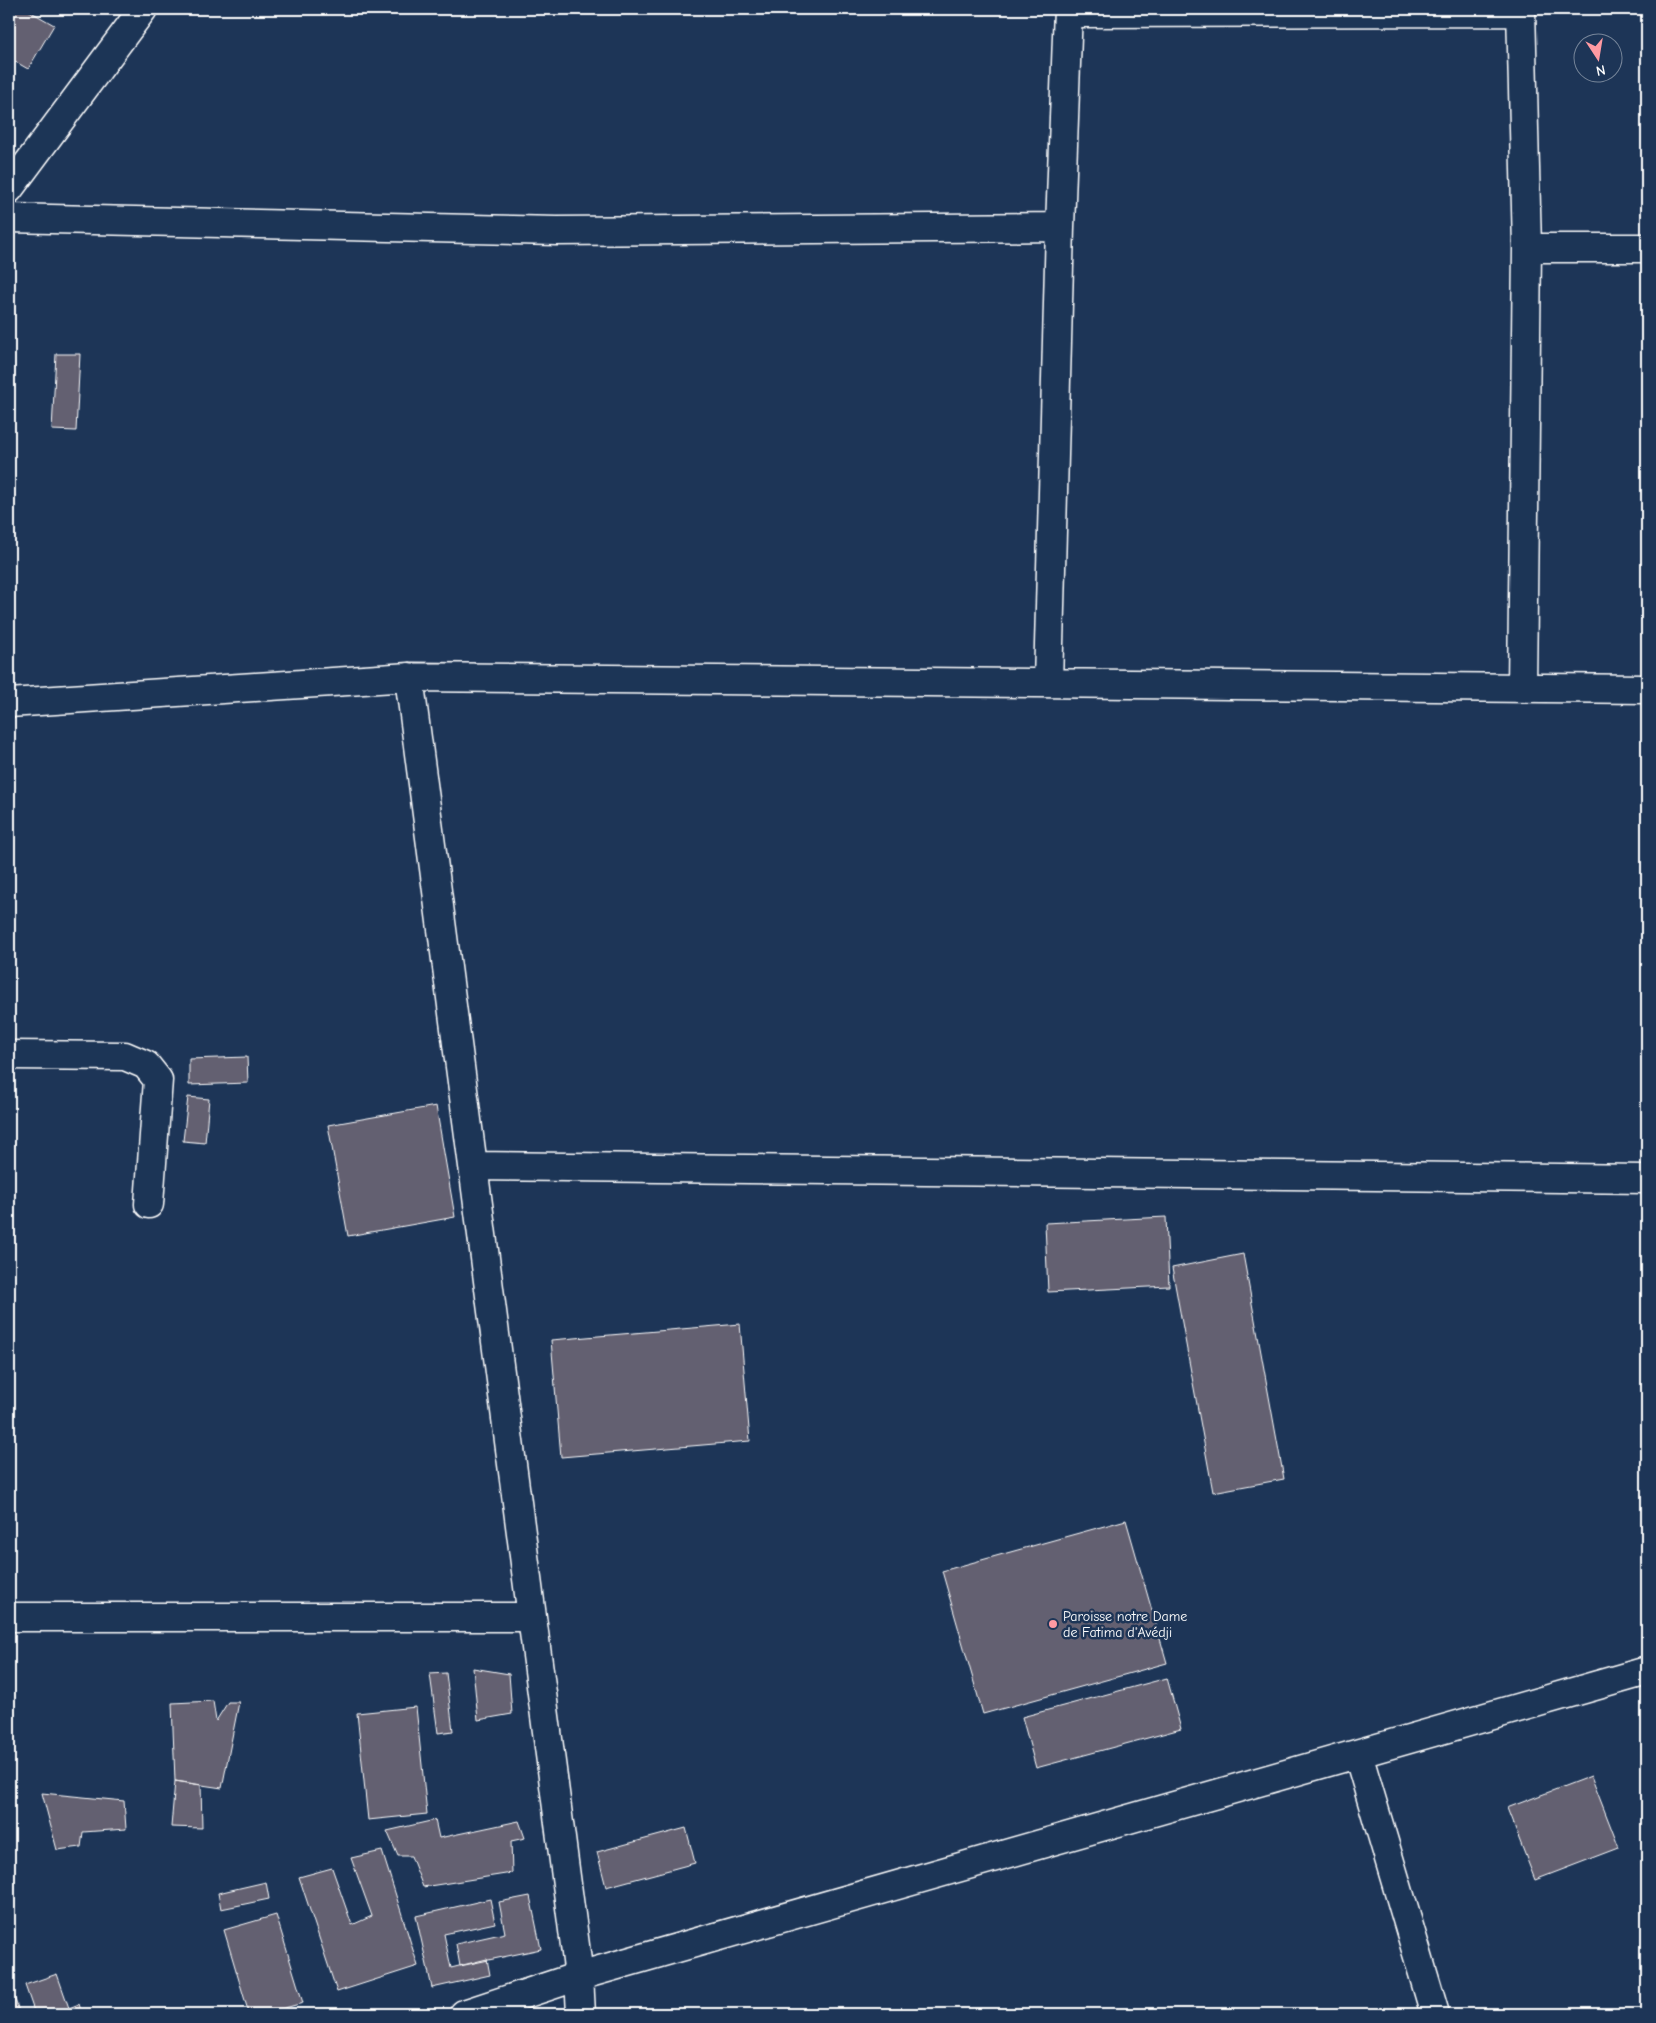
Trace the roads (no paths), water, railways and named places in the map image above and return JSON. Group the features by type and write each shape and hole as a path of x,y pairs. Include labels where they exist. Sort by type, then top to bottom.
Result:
{"street":[{"path":"9,188 143,9"},
{"path":"1048,683 1060,228 1068,11 1521,10 1527,248 1522,688"},
{"path":"9,218 557,231 1060,228"},
{"path":"1527,248 1647,248"},
{"path":"409,677 579,1976 581,2014"},
{"path":"9,703 409,677 1647,689"},
{"path":"9,1055 125,1056 146,1065 158,1080 149,1204"},
{"path":"473,1166 1647,1179"},
{"path":"9,1617 532,1617"},
{"path":"464,2014 579,1976 1647,1671"},
{"path":"1358,1754 1435,2014"}],"place":[{"name":"Paroisse notre Dame de Fatima d'Avédji","path":"1053,1624"}]}
